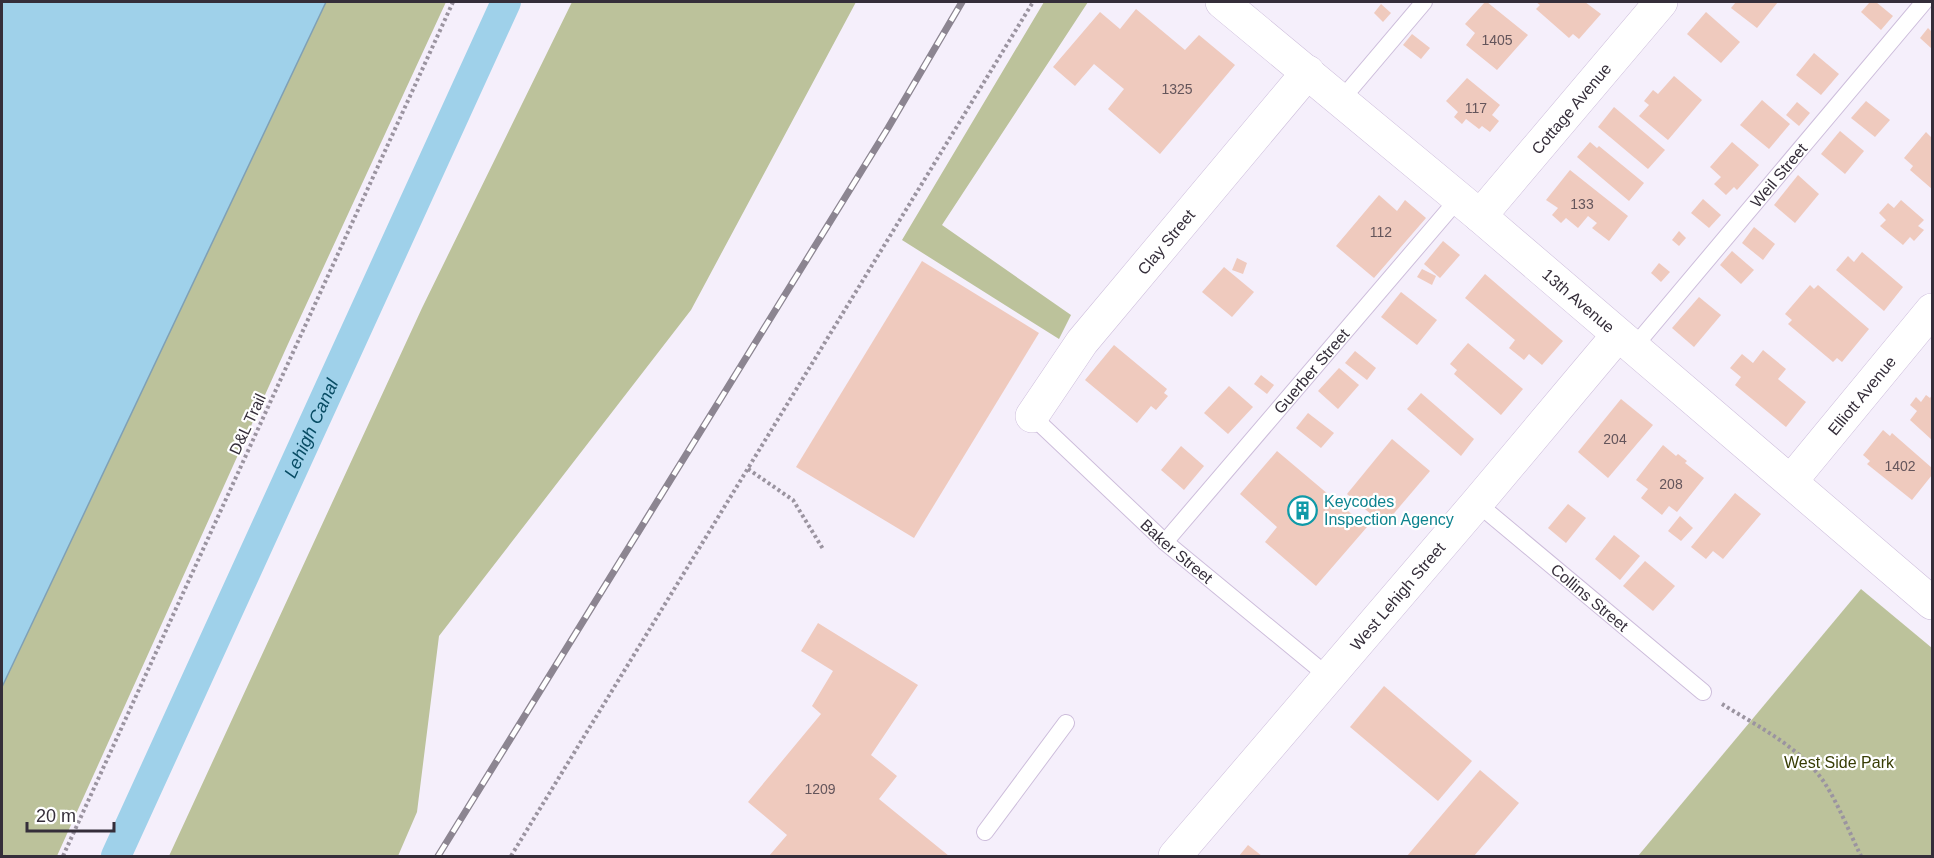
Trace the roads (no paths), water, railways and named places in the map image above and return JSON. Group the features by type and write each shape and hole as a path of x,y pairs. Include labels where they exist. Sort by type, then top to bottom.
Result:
{"street":[{"name":"13th Avenue","path":"1222,2 1469,207 1932,603"},
{"name":"Cottage Avenue","path":"1469,207 1660,2"},
{"name":"Clay Street","path":"1032,416 1082,342 1308,72"},
{"name":"Elliott Avenue","path":"1791,481 1932,310"},
{"name":"West Lehigh Street","path":"1175,856 1478,503 1625,341"}],"lane":[{"path":"1341,100 1424,2"},
{"name":"Weil Street","path":"1625,341 1924,2"},
{"name":"Guerber Street","path":"1165,542 1469,207"},
{"name":"Baker Street","path":"1032,416 1165,542 1329,677"},
{"name":"Collins Street","path":"1478,503 1703,692"},
{"path":"985,832 1066,723"}],"water":[{"path":"2,2 326,2 2,687"}],"waterway":[{"name":"Lehigh Canal","path":"116,856 506,2"}],"railway":[{"path":"438,856 888,128 962,2"}],"place":[{"name":"Keycodes Inspection Agency","path":"1303,510"}],"park label":[{"name":"West Side Park","path":"1839,762"}]}
